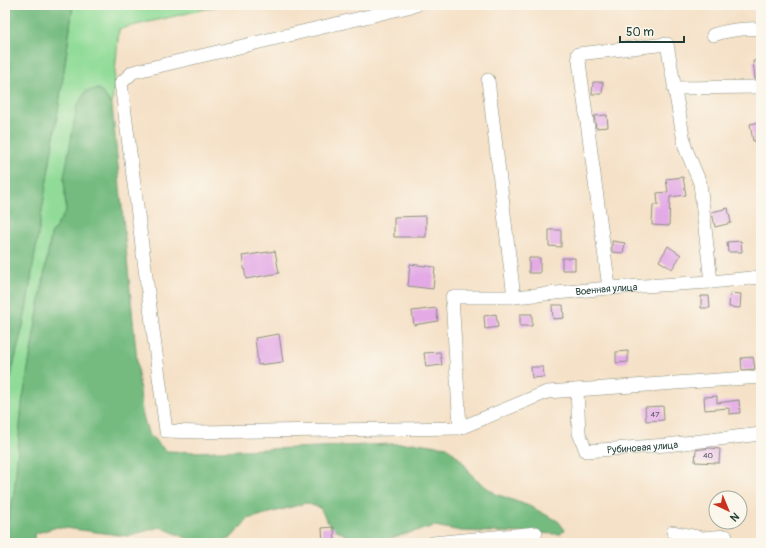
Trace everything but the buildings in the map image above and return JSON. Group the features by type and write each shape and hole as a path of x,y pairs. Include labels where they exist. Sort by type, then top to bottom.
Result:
{"street":[{"path":"416,5 133,72 121,83 166,431 200,432 460,428 547,392 761,377"},
{"path":"713,34 724,31 753,28 761,29"},
{"path":"610,288 578,54 668,44 674,88 685,147 700,183 711,282"},
{"path":"488,80 514,296"},
{"path":"674,88 761,87"},
{"name":"Военная улица","path":"460,428 452,297 514,296 761,277"},
{"name":"Рубиновая улица","path":"577,390 579,433 586,450 667,444 761,434"},
{"path":"433,543 536,532"},
{"path":"673,532 703,538 726,536"}],"green space":[{"path":"5,5 73,5 57,119 26,310 8,389 5,416"},
{"path":"73,5 223,5 119,29 112,104 99,89 64,178 66,211 51,235 22,404 14,494 5,531 6,403 26,310 57,119"},
{"path":"99,89 112,105 142,412 148,433 166,451 194,452 417,443 447,447 461,460 475,479 496,494 529,506 558,521 565,530 560,534 461,531 435,526 391,538 353,540 330,526 320,508 306,503 248,519 230,539 218,543 198,543 160,527 128,536 57,527 34,534 35,543 5,543 5,531 14,494 22,404 51,235 66,211 64,178 77,106 86,91"}]}
